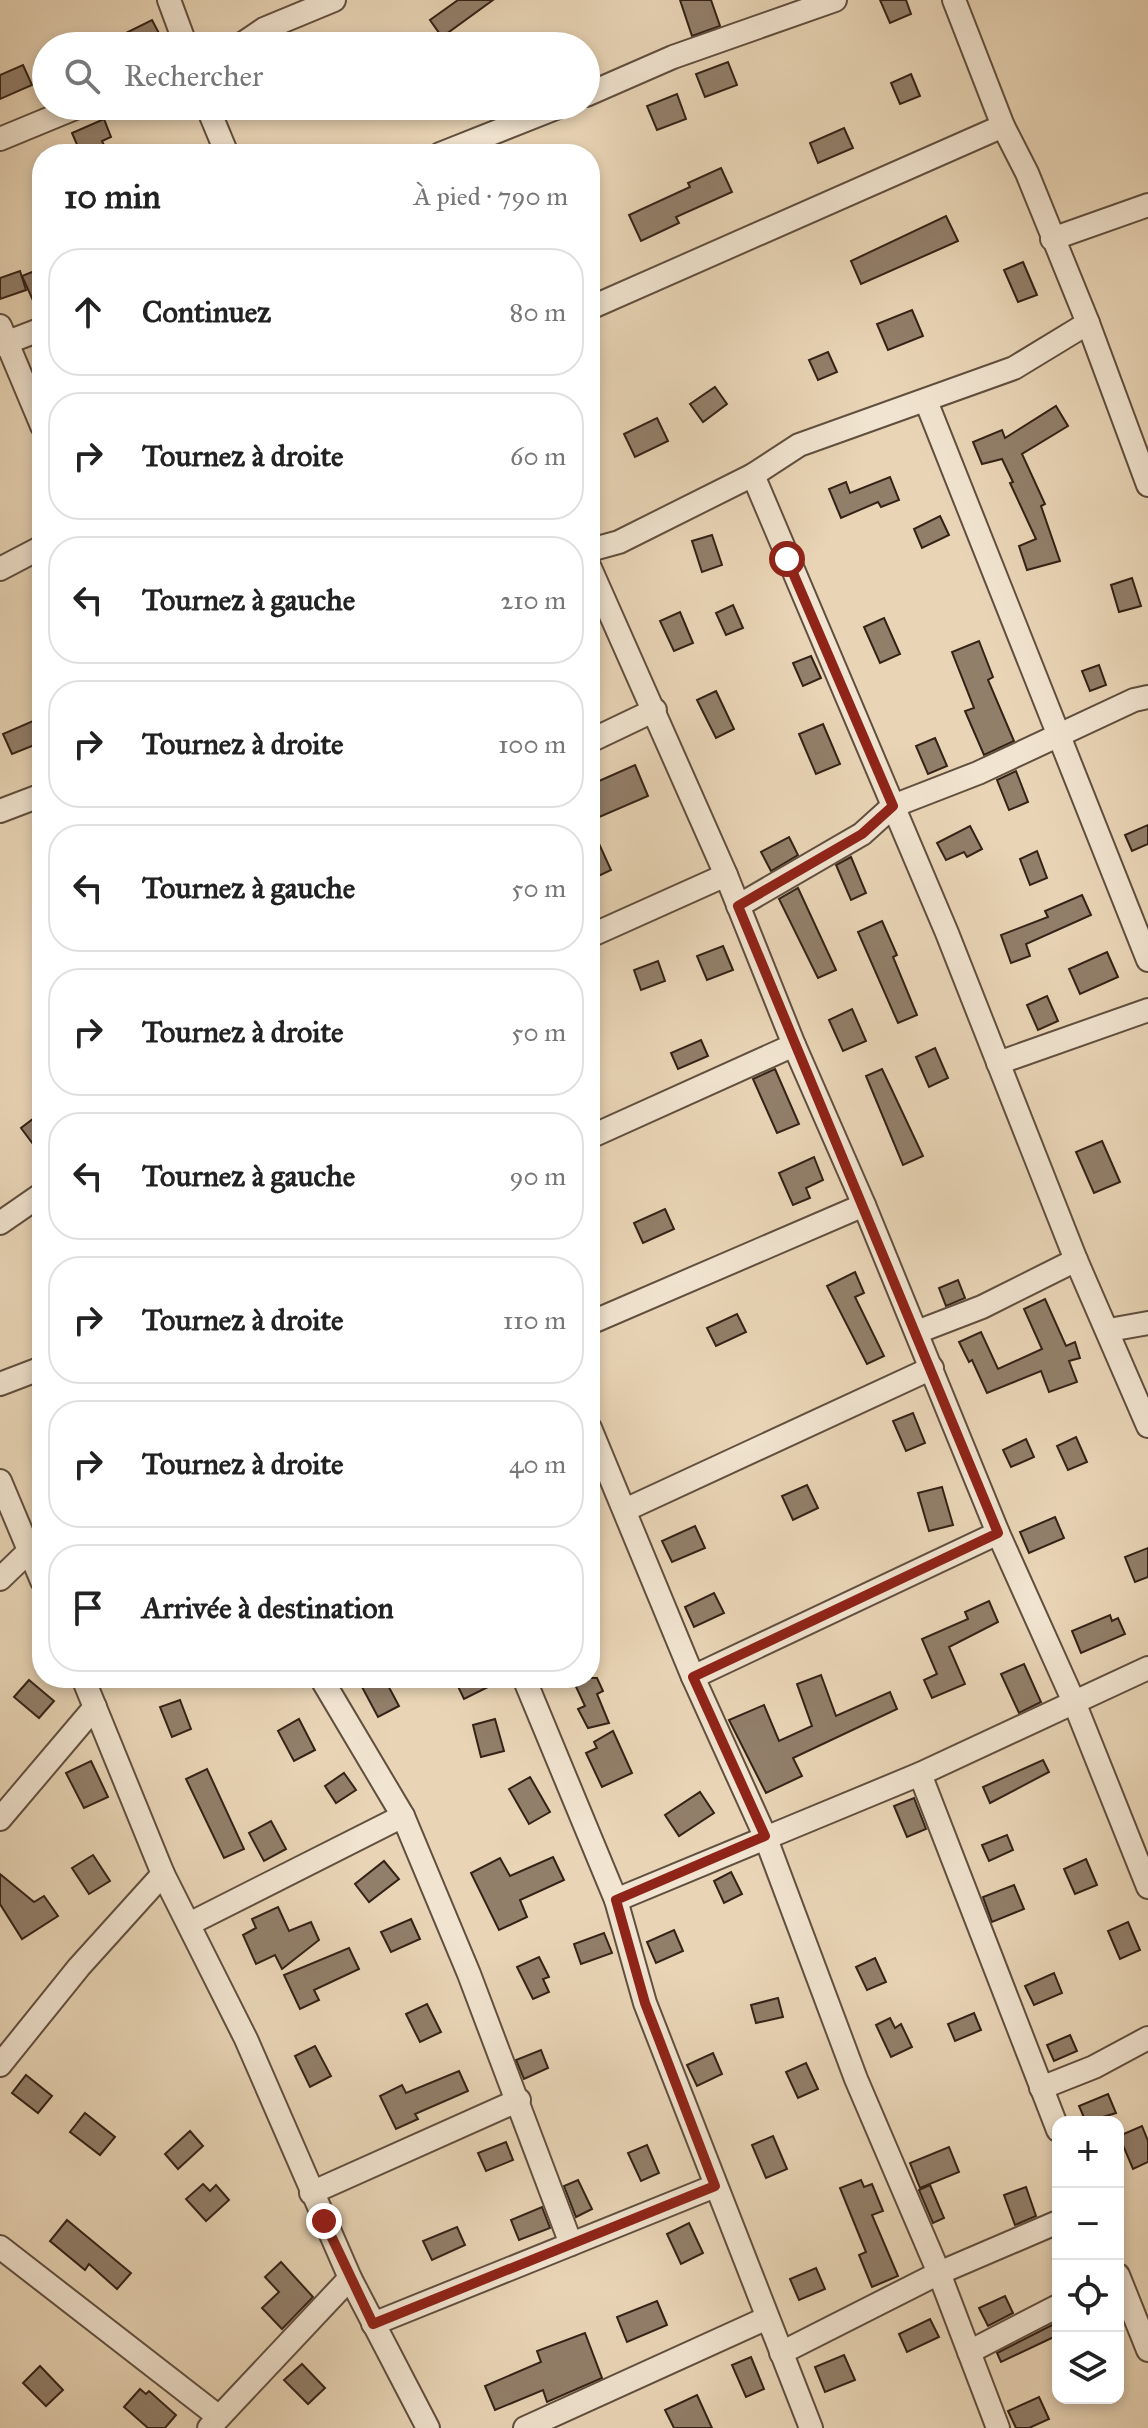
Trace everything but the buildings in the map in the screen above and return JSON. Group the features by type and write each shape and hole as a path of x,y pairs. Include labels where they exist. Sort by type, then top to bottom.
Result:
{"street":[{"path":"169,0 181,32"},
{"path":"260,32 334,0"},
{"path":"600,89 673,57 835,0"},
{"path":"954,0 1003,126 1027,173 1088,323 1148,485"},
{"path":"0,139 46,120"},
{"path":"213,120 223,144"},
{"path":"465,144 526,120"},
{"path":"600,304 1003,126"},
{"path":"1052,239 1148,205"},
{"path":"600,547 619,542 753,475 799,445 1014,368 1088,323"},
{"path":"32,331 2,338 32,404"},
{"path":"926,401 994,564 1057,736 1148,960"},
{"path":"753,475 893,806 1076,1260 1109,1330 1148,1426"},
{"path":"0,569 32,552"},
{"path":"600,590 726,875 998,1533 1074,1702 1148,1887"},
{"path":"738,906 862,834 893,806 978,773 1148,697"},
{"path":"600,736 655,710"},
{"path":"0,811 32,799"},
{"path":"600,932 726,875"},
{"path":"998,1063 1148,1010"},
{"path":"600,1132 794,1045"},
{"path":"0,1223 32,1201"},
{"path":"600,1319 864,1205"},
{"path":"917,1332 982,1307 1076,1260"},
{"path":"1109,1330 1148,1323"},
{"path":"625,1510 932,1368"},
{"path":"0,1384 32,1372"},
{"path":"600,1451 693,1677 765,1836 856,2079 939,2273 998,2428"},
{"path":"0,1481 32,1558"},
{"path":"693,1677 998,1533"},
{"path":"0,1579 29,1551"},
{"path":"616,1900 920,1774 1148,1668"},
{"path":"87,1688 163,1874 246,2039 350,2278 428,2428"},
{"path":"327,1688 403,1816 519,2100 571,2244"},
{"path":"528,1688 616,1900 645,2003 811,2428"},
{"path":"0,1819 95,1707"},
{"path":"920,1774 1052,2116"},
{"path":"189,1924 403,1816"},
{"path":"0,2065 79,1967 163,1874"},
{"path":"1041,2088 1094,2067 1148,2038"},
{"path":"311,2193 519,2100"},
{"path":"373,2324 715,2186"},
{"path":"781,2353 939,2273 1052,2225"},
{"path":"0,2247 214,2422 350,2278"},
{"path":"1124,2291 1148,2350"},
{"path":"969,2352 1052,2309"},
{"path":"525,2428 767,2318"}],"route":[{"path":"324,2221 373,2324 715,2186 645,2003 616,1900 765,1836 693,1677 998,1533 738,906 862,834 893,806 787,559"}]}
